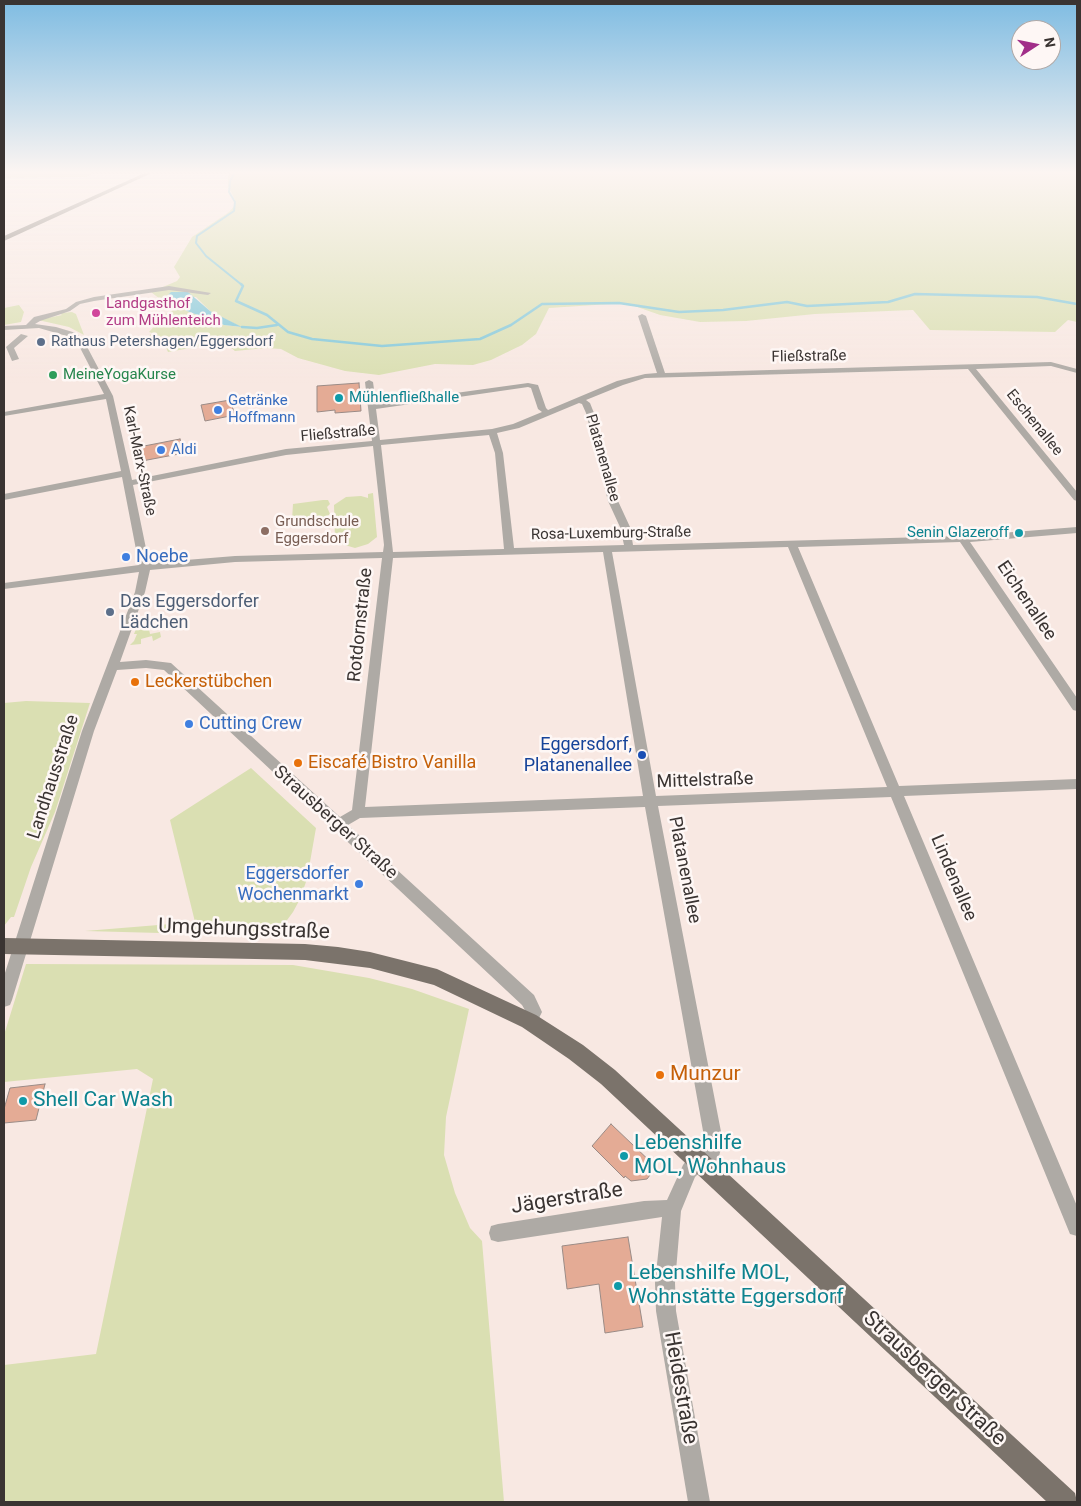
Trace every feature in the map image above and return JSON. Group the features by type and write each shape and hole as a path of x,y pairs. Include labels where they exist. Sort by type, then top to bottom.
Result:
{"main road":[{"name":"Umgehungsstraße","path":"11,946 297,952 338,955 370,960 437,977 477,995"},
{"name":"Strausberger Straße","path":"477,995 531,1017 601,1072 1066,1502"}],"street":[{"path":"4,328 29,326 37,320 68,310 78,303 94,299 169,288 208,293"},
{"path":"642,316 660,374"},
{"name":"Karl-Marx-Straße","path":"29,326 63,330 78,338 109,396 128,478 145,568"},
{"path":"4,360 15,358 7,347 24,336"},
{"name":"Fließstraße","path":"4,497 249,458 492,432 516,426 630,379 660,374 1051,364 1077,370"},
{"name":"Eschenallee","path":"970,366 1077,498"},
{"name":"Rotdornstraße","path":"358,813 389,545 369,382"},
{"name":"Fließstraße","path":"372,407 528,385 535,387 542,409 548,413"},
{"path":"4,414 109,396"},
{"name":"Platanenallee","path":"580,400 586,403 590,412 613,501 625,526 629,548"},
{"path":"492,432 498,453 509,551"},
{"name":"Rosa-Luxemburg-Straße","path":"4,586 178,563 387,554 963,539 1077,530"},
{"name":"Eichenallee","path":"963,539 1077,707"},
{"name":"Lindenallee","path":"792,544 1077,1227"},
{"name":"Platanenallee","path":"607,549 651,802 714,1142 710,1156 701,1163"},
{"name":"Landhausstraße","path":"4,1000 11,946 140,592 145,568"},
{"name":"Strausberger Straße","path":"112,666 146,664 166,666 528,1000 531,1017"},
{"name":"Mittelstraße","path":"338,825 358,813 1077,784"},
{"name":"Heidestraße","path":"699,1502 666,1311 666,1283 672,1211 688,1174 701,1163"},
{"name":"Jägerstraße","path":"498,1233 644,1210 664,1208 672,1211"}],"green space":[{"path":"189,242 1077,242 1077,322 1068,320 1055,332 930,330 913,310 815,314 746,321 700,322 660,315 626,303 549,308 536,334 522,345 491,360 473,365 435,364 379,375 345,371 298,358 281,349 266,348 235,351 226,344 211,337 213,344 168,352 162,339 149,336 152,333 149,332 167,313 174,310 151,292 177,281 180,277 174,267","holes":["196,297 210,311 241,327 224,325 187,311 170,298"]},
{"path":"19,305 24,312 21,322 4,325 4,308"},
{"path":"72,312 76,314 84,335 69,327 38,320 62,315 60,314 62,313"},
{"path":"373,493 377,537 368,544 355,548 338,543 335,540 334,505 346,497 361,496 368,498 368,494"},
{"path":"328,500 330,504 327,507 330,514 325,518 292,520 293,504"},
{"path":"146,616 150,634 160,632 161,637 153,641 152,636 141,639 141,644 130,645 137,634 134,634 141,617"},
{"path":"26,701 90,703 55,812 31,867 14,917 11,917 4,926 4,703"},
{"path":"251,768 316,828 307,879 300,899 293,912 273,936 85,931 195,922 170,820"},
{"path":"26,964 293,965 369,978 412,989 469,1009 446,1117 444,1155 455,1193 470,1228 482,1241 504,1502 4,1502 4,1365 96,1354 153,1079 137,1069 4,1082 4,1035"}],"water":[{"path":"171,292 188,292 210,311 242,327 224,325 187,311 168,295"}],"building":[{"name":"Mühlenfließhalle","path":"359,383 361,411 335,413 335,410 317,412 317,386"},
{"name":"Getränke Hoffmann","path":"230,400 235,415 205,421 201,405"},
{"name":"Aldi","path":"180,439 184,453 142,461 139,447"},
{"name":"Shell Car Wash","path":"45,1084 36,1120 4,1123 4,1109 10,1088"},
{"name":"Lebenshilfe MOL, Wohnhaus","path":"611,1124 656,1167 647,1179 631,1181 625,1176 624,1178 592,1146"},
{"name":"Lebenshilfe MOL, Wohnstätte Eggersdorf","path":"628,1237 643,1327 605,1333 599,1284 567,1289 562,1246"}],"waterway":[{"path":"196,242 206,256 242,285"},
{"path":"242,285 236,301 267,315 288,332 312,339 382,346 480,339 511,325 542,304 619,303 679,312 723,310 787,302 807,306 888,302 915,294 1037,297 1077,304"},
{"path":"242,327 257,328 277,325"}],"place":[{"name":"Landgasthof zum Mühlenteich","path":"96,313"},
{"name":"Rathaus Petershagen/Eggersdorf","path":"41,342"},
{"name":"MeineYogaKurse","path":"53,375"},
{"name":"Mühlenfließhalle","path":"339,398"},
{"name":"Getränke Hoffmann","path":"218,410"},
{"name":"Aldi","path":"161,450"},
{"name":"Grundschule Eggersdorf","path":"265,531"},
{"name":"Senin Glazeroff","path":"1019,533"},
{"name":"Noebe","path":"126,557"},
{"name":"Das Eggersdorfer Lädchen","path":"110,612"},
{"name":"Leckerstübchen","path":"135,682"},
{"name":"Cutting Crew","path":"189,724"},
{"name":"Eggersdorf, Platanenallee","path":"642,755"},
{"name":"Eiscafé Bistro Vanilla","path":"298,763"},
{"name":"Eggersdorfer Wochenmarkt","path":"359,884"},
{"name":"Munzur","path":"660,1075"},
{"name":"Shell Car Wash","path":"23,1101"},
{"name":"Lebenshilfe MOL, Wohnhaus","path":"624,1156"},
{"name":"Lebenshilfe MOL, Wohnstätte Eggersdorf","path":"618,1286"}]}
